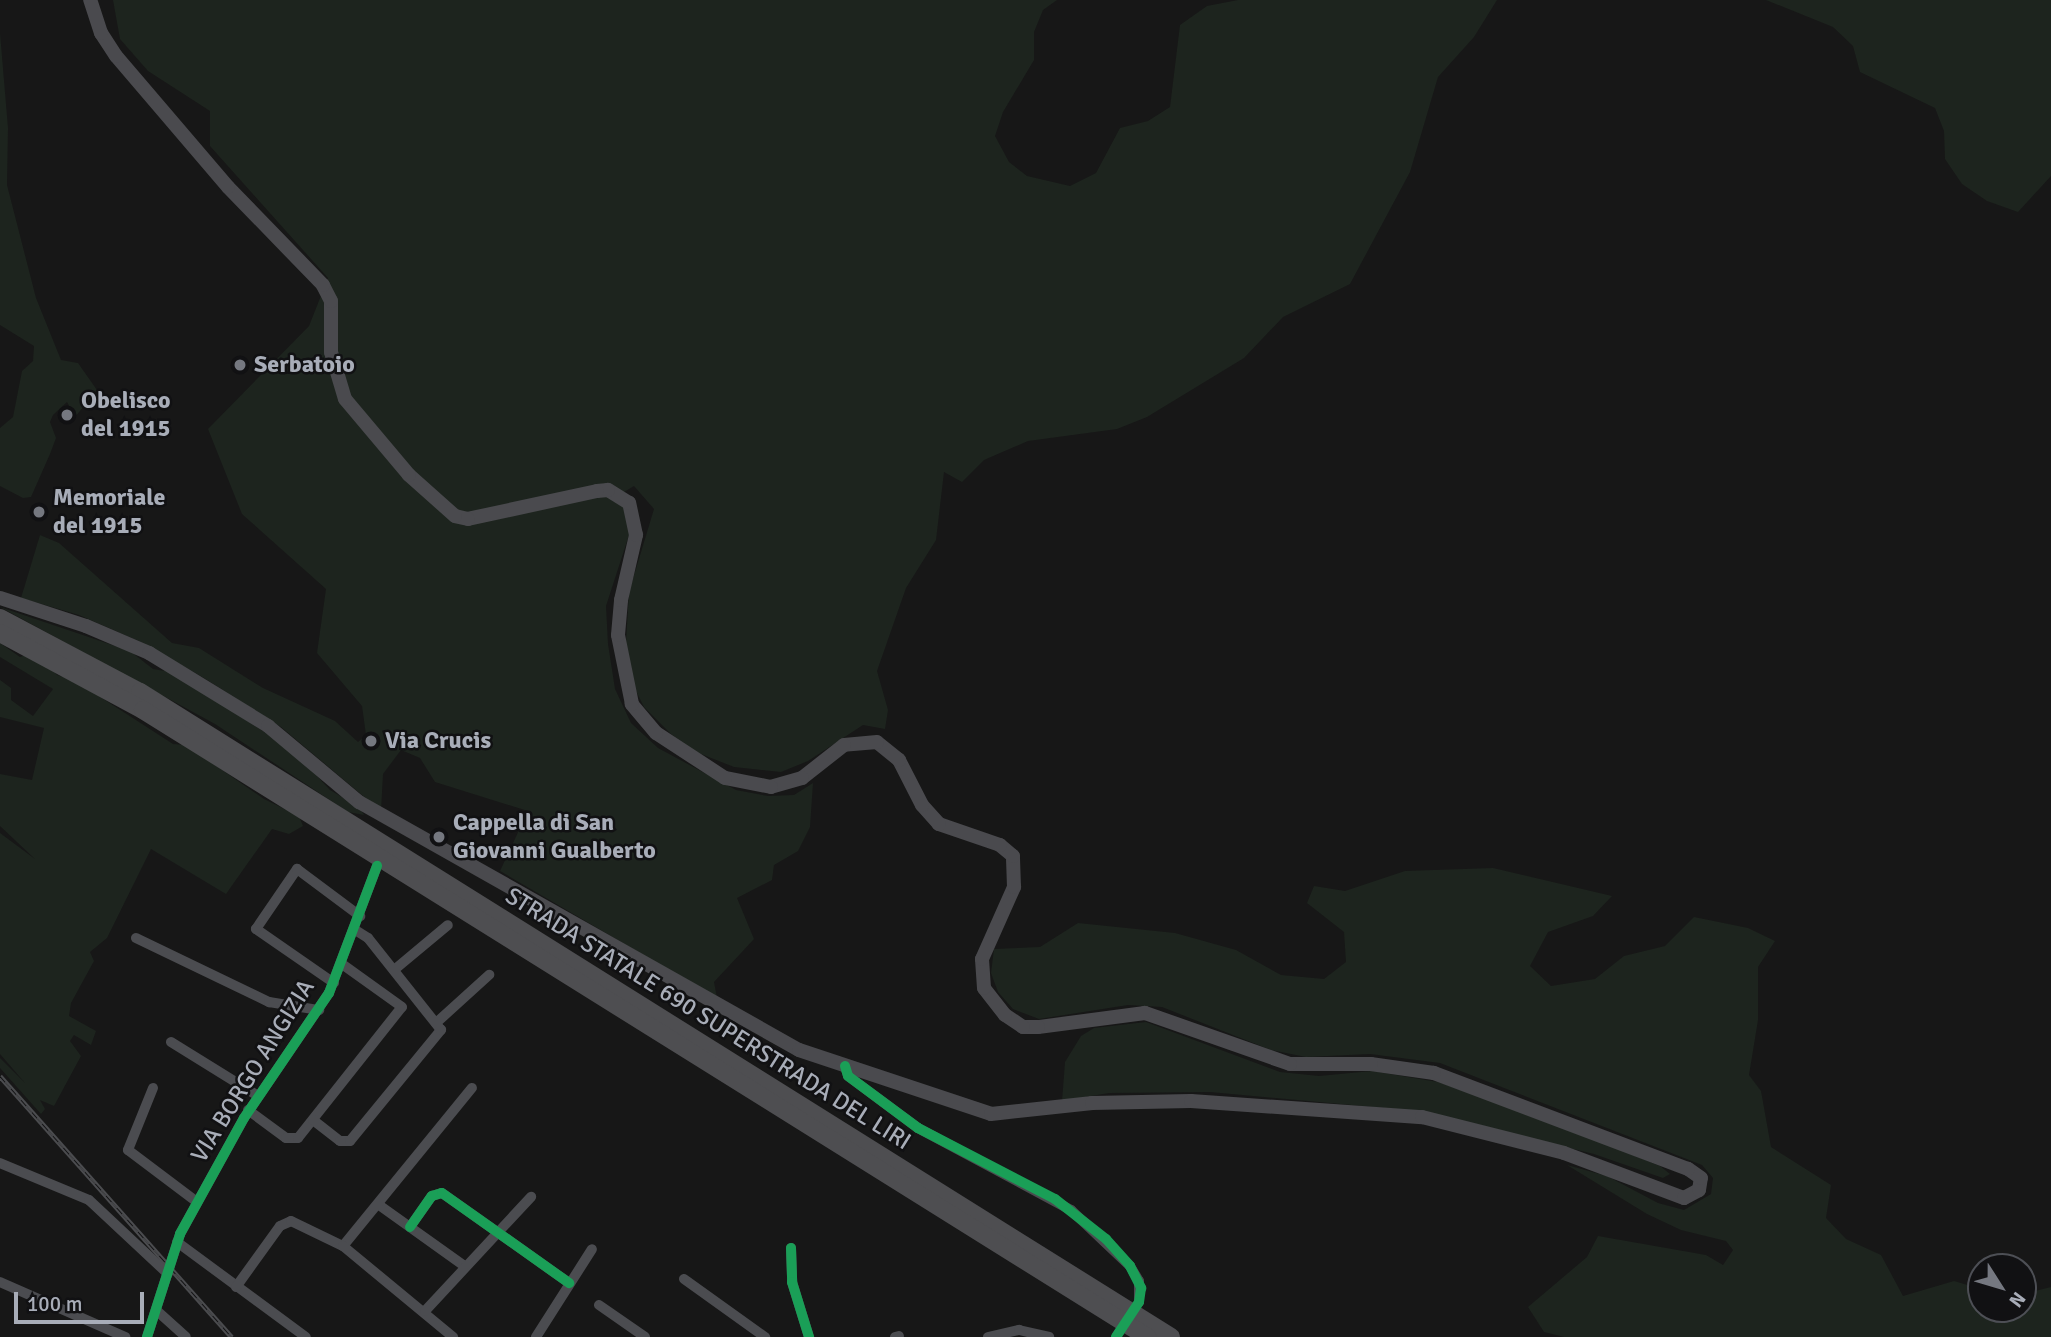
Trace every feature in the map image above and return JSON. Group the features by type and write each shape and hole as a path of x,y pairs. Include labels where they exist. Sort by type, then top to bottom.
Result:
{"highway":[{"name":"STRADA STATALE 690 SUPERSTRADA DEL LIRI","path":"0,618 151,699 1171,1337"},
{"name":"STRADA STATALE 690 SUPERSTRADA DEL LIRI","path":"0,633 143,710 1147,1337"}],"main road":[{"path":"0,598 96,629 149,653 268,726 359,802 741,1022 799,1050 845,1066 990,1114 1092,1104 1191,1101 1422,1117 1564,1153 1684,1198 1692,1197 1701,1184 1688,1169 1434,1073 1371,1064 1290,1063 1145,1013 1038,1027 1023,1027 1005,1015 984,988 982,959 1014,887 1013,856 1000,845 939,824 922,805 899,760 877,742 844,745 802,778 771,787 725,778 656,733 632,704 618,635 621,600 636,535 629,503 608,490 597,491 468,519 455,516 409,475 345,399 331,352 331,302 323,285 228,187 116,56 101,33 90,0"}],"street":[{"name":"VIA BORGO ANGIZIA","path":"147,1337 177,1242 248,1110 319,1010 334,983 377,866"},
{"path":"334,983 256,929 297,869 360,916"},
{"path":"394,970 448,925"},
{"path":"313,1120 340,1142 350,1141 441,1030 394,970 355,930"},
{"path":"136,938 269,1002 319,1010"},
{"path":"248,1110 288,1139 301,1135 402,1007 342,964"},
{"path":"436,1023 489,975"},
{"path":"171,1042 258,1096"},
{"path":"845,1066 848,1076 918,1128 1071,1210 1130,1266 1139,1282 1139,1302"},
{"path":"153,1088 128,1150 197,1202"},
{"path":"342,1246 368,1212 379,1205 472,1088"},
{"path":"0,1163 89,1200 168,1274"},
{"path":"410,1227 439,1192 569,1283"},
{"path":"425,1311 463,1265 531,1197"},
{"path":"379,1205 463,1265"},
{"path":"236,1287 284,1222 342,1246 425,1311 453,1337"},
{"path":"177,1242 306,1337"},
{"path":"792,1248 792,1282 809,1337"},
{"path":"536,1337 592,1249"},
{"path":"684,1279 765,1337"},
{"path":"0,1282 125,1337"},
{"path":"599,1305 645,1337"},
{"path":"156,1310 186,1337"},
{"path":"988,1337 1014,1330 1049,1337"}],"shaded area":[{"path":"113,0 1057,0 1043,10 1034,32 1034,60 1003,112 995,136 1009,162 1027,176 1070,186 1096,173 1120,128 1148,121 1170,107 1180,25 1207,6 1238,0 1497,0 1474,37 1438,77 1410,172 1350,284 1283,317 1244,358 1147,417 1117,429 1028,441 984,460 962,482 944,472 936,540 906,588 877,671 888,710 885,729 863,725 808,761 781,772 734,767 696,752 671,734 644,707 629,677 626,642 629,592 654,509 634,486 614,498 625,507 630,532 606,606 608,644 615,689 631,723 658,748 736,790 768,796 794,795 813,783 810,827 798,851 774,865 772,880 737,898 754,939 714,982 717,998 500,871 528,811 435,782 420,758 401,750 383,774 381,811 281,727 204,678 141,642 79,615 21,598 40,535 59,543 172,643 199,648 263,688 335,721 358,742 366,735 362,706 317,653 326,589 242,514 208,429 309,326 328,278 210,146 210,111 148,71 120,39"},
{"path":"1766,0 2051,0 2051,176 2018,212 1987,201 1962,184 1945,159 1944,131 1935,108 1860,72 1853,46 1833,27"},
{"path":"0,33 8,128 7,185 36,298 61,360 78,363 97,390 75,417 67,402 53,415 50,422 56,438 31,497 23,498 0,486 0,428 13,417 22,371 33,361 34,346 0,325"},
{"path":"0,607 130,651 153,669 171,672 294,751 330,790 359,807 364,815 348,812 215,724"},
{"path":"0,643 20,657 29,654 50,666 57,675 74,680 173,744 186,745 264,799 299,816 303,826 289,834 272,829 226,894 151,849 107,938 90,952 94,961 71,1003 69,1016 96,1031 91,1045 74,1035 70,1041 81,1056 54,1106 40,1100 45,1109 41,1114 0,1068 0,1058 25,1083 0,1054 0,833 35,859 0,826 0,774 32,780 44,728 0,717 0,680 11,688 11,700 33,716 53,689 0,657"},
{"path":"1493,868 1612,896 1593,916 1548,932 1530,966 1551,986 1595,979 1624,956 1665,946 1694,917 1748,928 1775,941 1758,967 1758,1020 1749,1075 1761,1091 1771,1147 1831,1185 1826,1218 1846,1239 1881,1255 1903,1296 1954,1281 1967,1285 1967,1323 2037,1323 2037,1290 2051,1287 2051,1337 1564,1337 1544,1332 1528,1307 1587,1257 1598,1236 1706,1255 1723,1265 1733,1250 1726,1241 1681,1230 1647,1214 1567,1165 1607,1176 1658,1203 1684,1210 1711,1194 1713,1178 1702,1165 1440,1063 1370,1054 1306,1057 1271,1050 1162,1007 1128,1005 1039,1019 1013,1009 998,992 991,973 994,949 1040,947 1078,923 1175,933 1236,950 1281,975 1324,979 1346,962 1344,932 1307,903 1314,886 1345,891 1405,871"},
{"path":"1146,1022 1280,1072 1319,1076 1372,1071 1438,1082 1538,1117 1660,1166 1670,1174 1663,1178 1594,1154 1417,1111 1210,1092 1109,1093 1062,1101 1065,1062 1081,1036 1094,1028"}],"tunnel":[{"path":"1116,1337 1127,1320"}],"railway":[{"path":"0,1076 232,1337"}],"cycle path":[{"path":"147,1337 180,1234 244,1118 329,993 377,866"},
{"path":"845,1066 848,1076 918,1128 1055,1199 1106,1239 1130,1266 1141,1288 1139,1302 1116,1337"},
{"path":"410,1227 432,1196 442,1193 569,1283"},
{"path":"791,1248 792,1282 809,1337"}],"place":[{"name":"Serbatoio","path":"240,365"},
{"name":"Obelisco del 1915","path":"67,415"},
{"name":"Memoriale del 1915","path":"39,512"},
{"name":"Via Crucis","path":"371,741"},
{"name":"Cappella di San Giovanni Gualberto","path":"439,837"}]}
